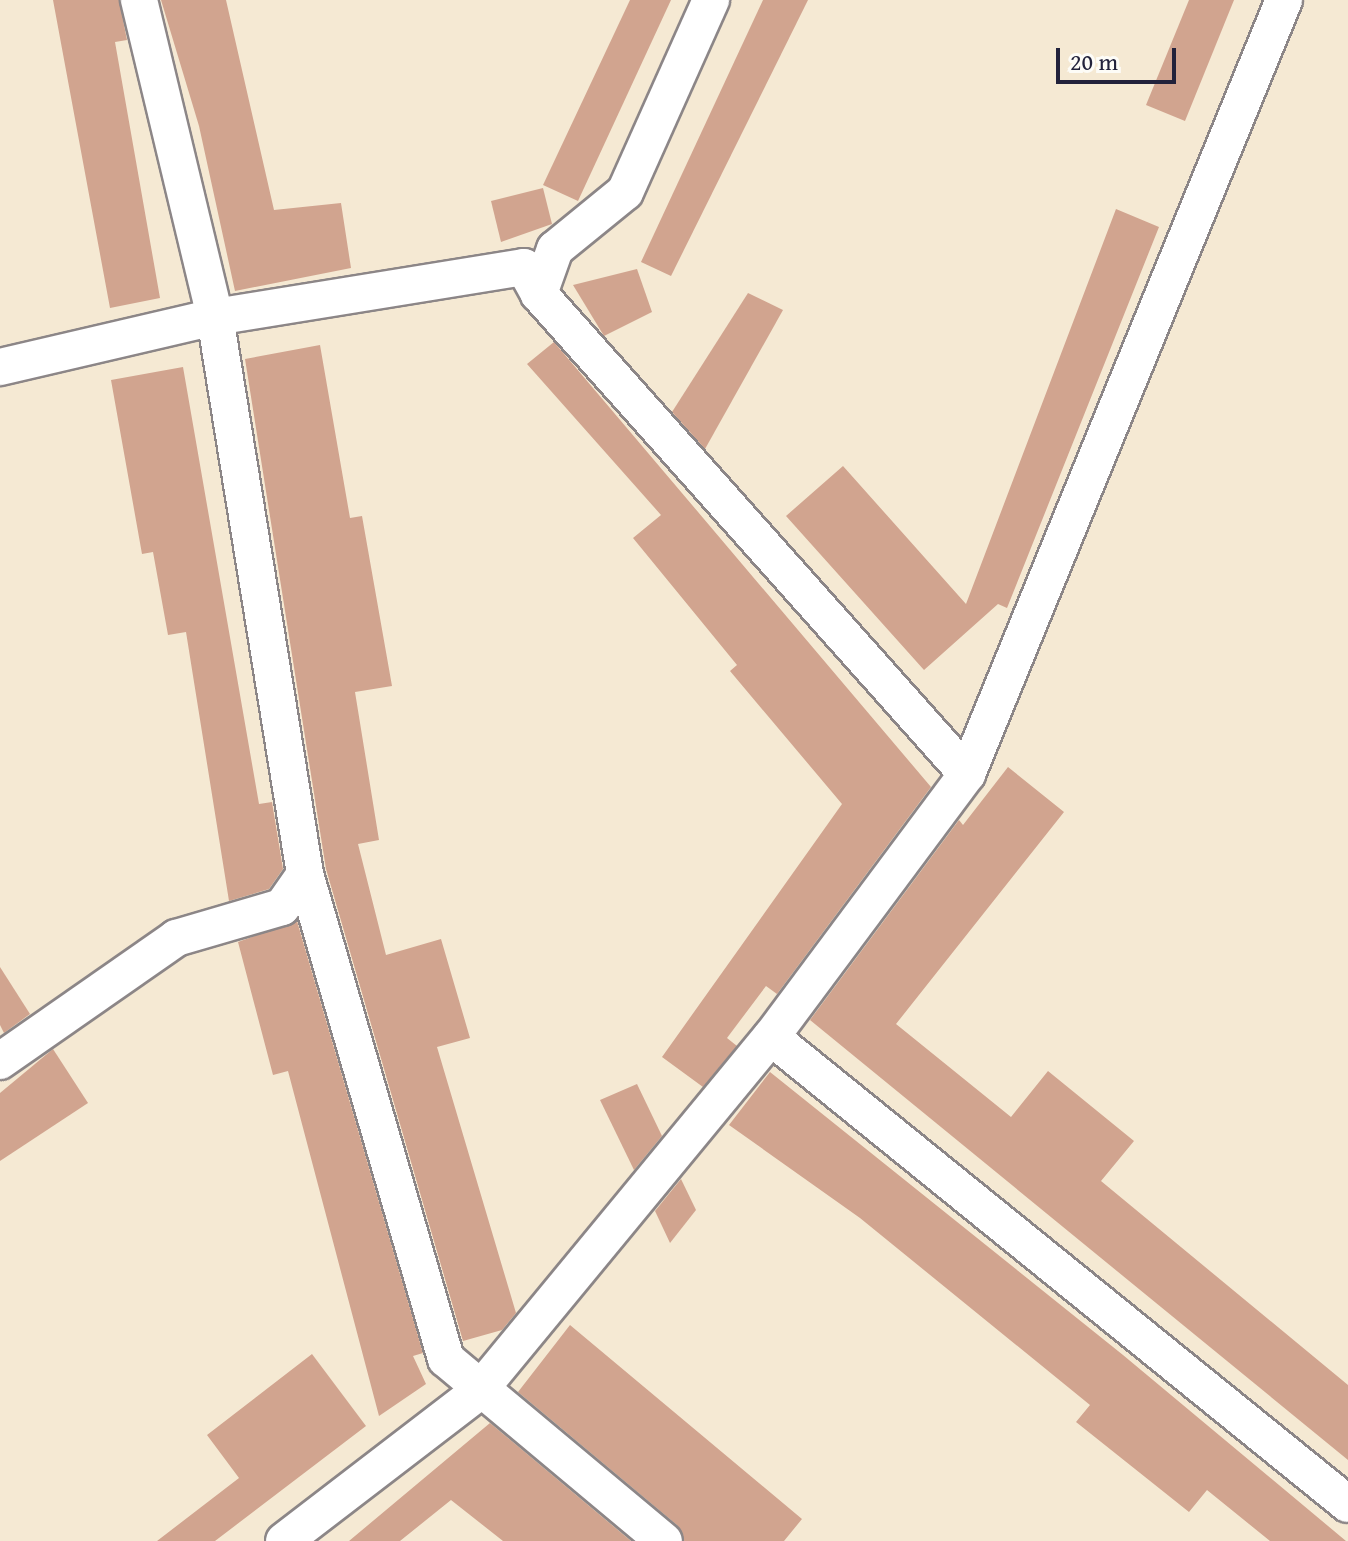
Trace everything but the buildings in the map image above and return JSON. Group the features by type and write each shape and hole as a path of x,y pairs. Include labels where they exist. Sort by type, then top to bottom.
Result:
{"street":[{"path":"139,0 215,317 305,874 446,1359 478,1392 664,1541"},
{"path":"539,294 555,249 625,192 711,0"},
{"path":"284,1541 478,1392 771,1037 967,774 1284,0"},
{"path":"0,367 215,317 524,267 539,294 967,774"},
{"path":"0,1061 176,938 282,907 305,874"},
{"path":"771,1037 1348,1504"}]}
